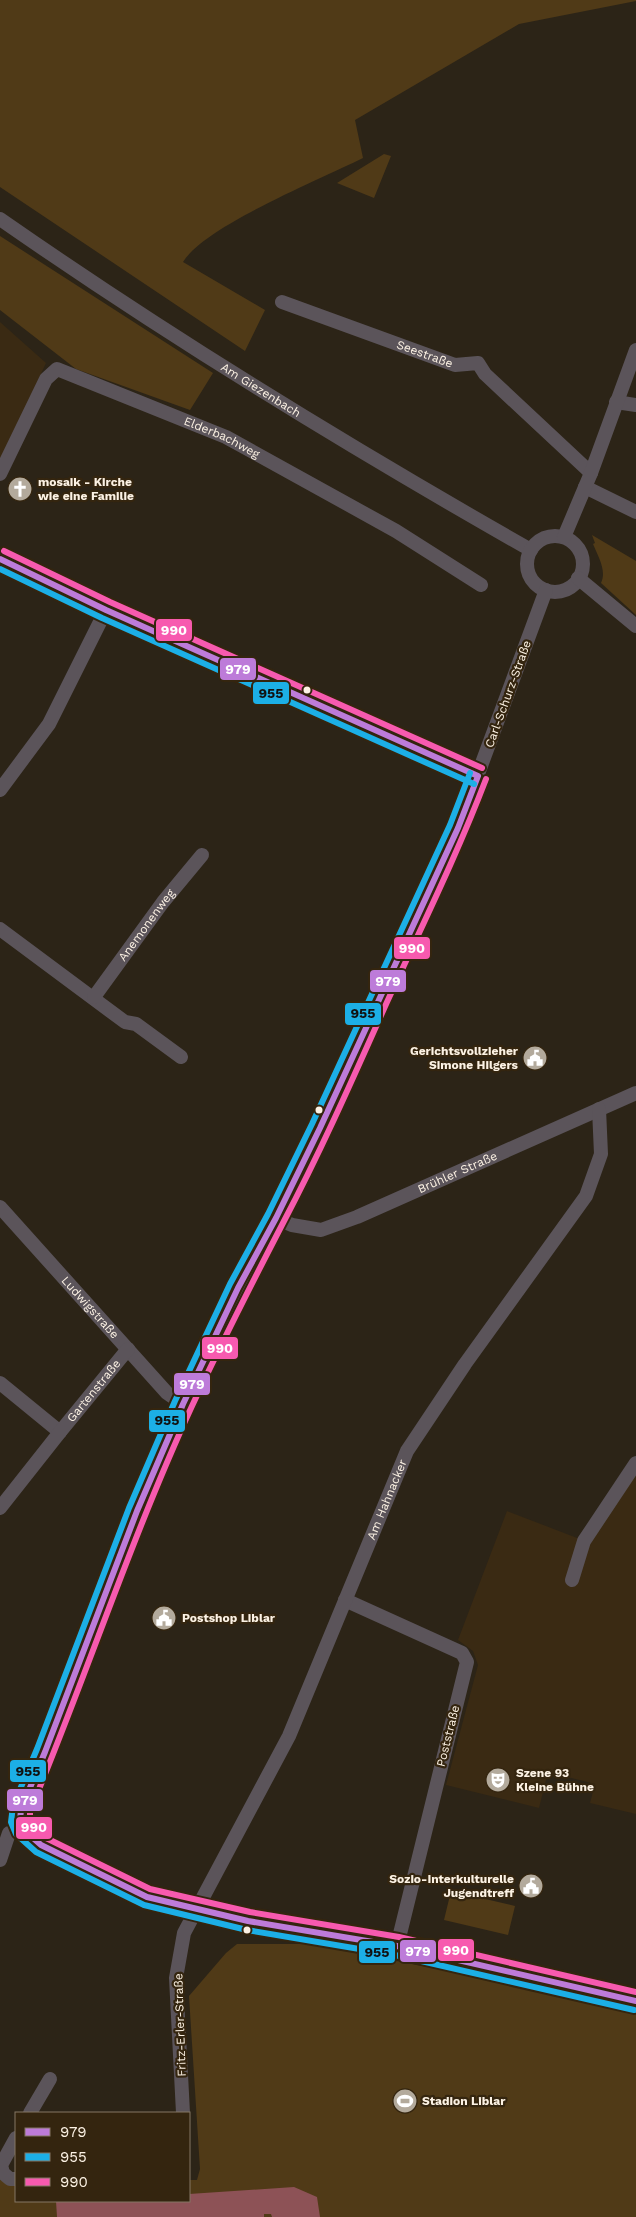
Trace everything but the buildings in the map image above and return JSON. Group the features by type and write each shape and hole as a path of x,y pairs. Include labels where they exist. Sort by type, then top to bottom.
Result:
{"street":[{"name":"Am Giezenbach","path":"0,219 96,286 284,404 531,550"},
{"name":"Seestraße","path":"282,302 454,365 478,363 485,374 590,473"},
{"path":"564,537 585,487 636,350"},
{"name":"Elderbachweg","path":"0,474 46,380 57,369 226,437 396,531 481,585"},
{"path":"616,402 636,405"},
{"path":"585,487 636,512"},
{"path":"564,537 574,543 579,551 582,569 572,585 564,590 555,592 546,590 538,586 529,573 527,566 531,550 542,539 564,537"},
{"path":"0,559 106,610 478,776"},
{"path":"578,578 636,626"},
{"name":"Carl-Schurz-Straße","path":"23,1829 21,1809 45,1752 137,1511 183,1404 238,1288 276,1218 320,1128 458,828 546,590"},
{"path":"0,790 49,724 106,610"},
{"name":"Anemonenweg","path":"94,997 163,902 202,855"},
{"path":"0,929 94,997 125,1022 136,1024 182,1057"},
{"name":"Brühler Straße","path":"276,1218 292,1225 320,1230 366,1213 636,1093"},
{"name":"Am Hahnacker","path":"197,1910 289,1736 408,1451 465,1364 586,1196 601,1154 599,1109"},
{"name":"Ludwigstraße","path":"0,1207 168,1393 183,1404"},
{"name":"Gartenstraße","path":"0,1508 128,1349"},
{"name":"Gartenstraße","path":"0,1383 60,1432"},
{"path":"572,1580 584,1541 636,1463"},
{"name":"Poststraße","path":"345,1600 462,1653 467,1662 397,1946"},
{"path":"0,1860 4,1831 23,1829 41,1845 147,1897 197,1910 397,1946 636,2001"},
{"name":"Fritz-Erler-Straße","path":"183,2112 176,1978 184,1933 197,1910"},
{"path":"31,2112 50,2079"},
{"path":"15,2140 1,2165 3,2173 10,2179 15,2179"}],"shaded area":[{"path":"0,0 636,1 519,24 355,120 363,158 266,204 195,248 183,262 265,310 245,351 0,187"},
{"path":"384,154 391,156 374,198 337,183"},
{"path":"0,236 213,373 190,410 76,369 0,310"},
{"path":"0,322 46,363 0,462"},
{"path":"592,535 636,561 636,615 601,583 603,574"},
{"path":"636,1472 636,1814 590,1803 595,1784 548,1772 539,1808 446,1785 478,1665 473,1651 458,1640 507,1511 590,1543"},
{"path":"451,1891 515,1906 508,1935 444,1920"},
{"name":"Stadion Liblar","path":"237,1944 309,1944 562,1993 636,2010 636,2217 0,2217 0,2180 15,2183 15,2202 190,2202 190,2180 197,2180 200,2169 189,1996 226,1953"},
{"path":"294,2187 317,2197 320,2217 272,2217 271,2214 264,2214 264,2217 57,2217 56,2202 190,2202 190,2194"}],"transit line":[{"name":"990","path":"4,551 110,602 482,768"},
{"name":"979","path":"0,559 106,610 478,776"},
{"name":"955","path":"0,569 102,618 474,784"},
{"name":"955","path":"470,773 450,825 312,1124 268,1214 230,1284 175,1401 129,1508 37,1749 13,1806 11,1822 16,1834 36,1852 144,1905 247,1930 395,1955 634,2010"},
{"name":"979","path":"478,776 458,828 320,1128 276,1218 238,1288 183,1404 137,1511 45,1752 21,1809 20,1821 23,1829 41,1845 147,1897 248,1921 397,1946 636,2001"},
{"name":"990","path":"486,779 451,863 337,1113 214,1360 170,1456 30,1811 30,1824 46,1838 150,1889 250,1912 399,1937 636,1992"}],"place":[{"name":"mosaik - Kirche wie eine Familie","path":"20,489"},
{"name":"Gerichtsvollzieher Simone Hilgers","path":"535,1058"},
{"name":"Postshop Liblar","path":"164,1618"},
{"name":"Szene 93 Kleine Bühne","path":"498,1780"},
{"name":"Sozio-Interkulturelle Jugendtreff","path":"531,1886"},
{"name":"Stadion Liblar","path":"405,2101"}]}
